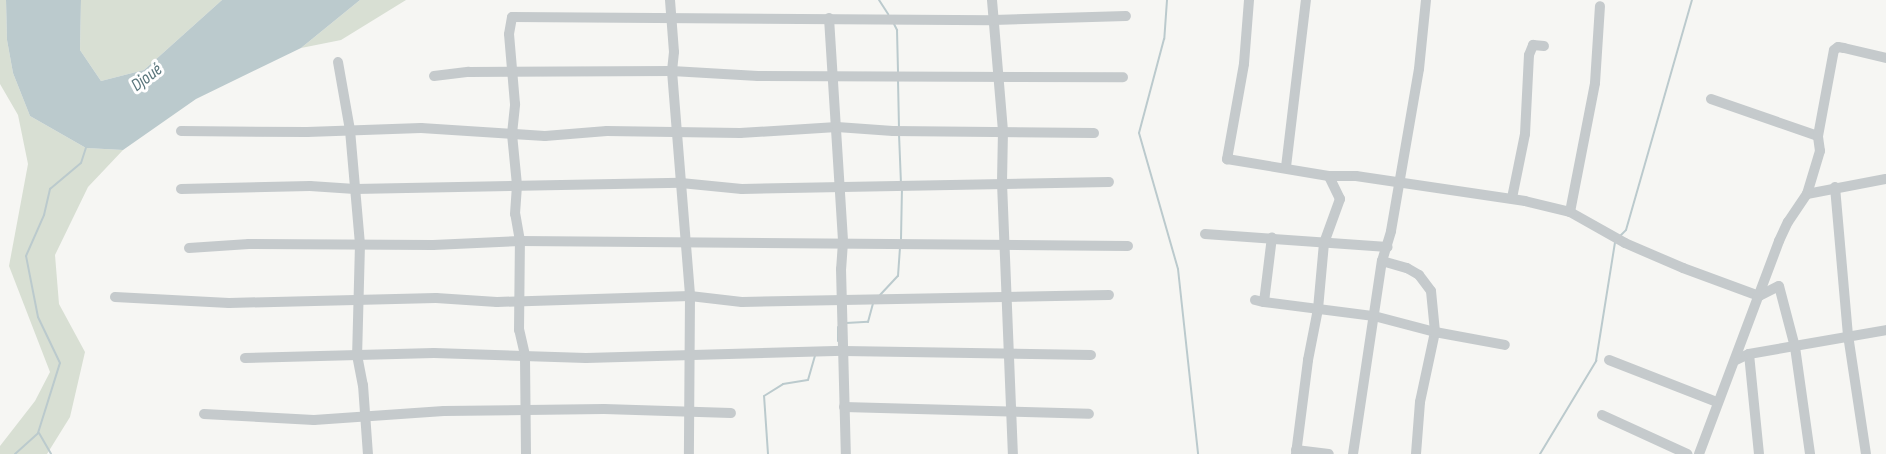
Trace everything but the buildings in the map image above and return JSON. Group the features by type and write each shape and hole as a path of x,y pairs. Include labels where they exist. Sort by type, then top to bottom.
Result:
{"street":[{"path":"670,0 674,52 672,71 684,244 690,296 689,454"},
{"path":"992,0 1003,130 1002,183 1013,454"},
{"path":"1249,0 1244,64 1227,159 1286,167 1329,176 1356,176 1512,198 1570,212 1644,251 1759,296 1779,286 1795,347 1810,454"},
{"path":"1286,167 1306,0"},
{"path":"1353,454 1382,261 1388,247 1419,69 1426,0"},
{"path":"1570,212 1594,83 1600,6"},
{"path":"526,454 525,356 519,330 520,241 515,214 517,185 512,134 515,104 509,34 512,17 993,20 1126,16"},
{"path":"829,18 843,242 841,269 846,454"},
{"path":"1512,198 1526,134 1529,55 1533,45 1544,46"},
{"path":"1699,454 1788,222 1807,194 1820,151 1818,136 1834,50 1838,47 1886,58"},
{"path":"338,62 350,130 360,244 357,355 363,385 368,454"},
{"path":"434,76 513,72 672,71 758,76 1123,77"},
{"path":"1711,99 1818,136"},
{"path":"181,131 295,133 421,128 545,136 607,131 740,133 837,127 893,131 1003,130 1094,133"},
{"path":"1329,176 1340,199 1324,243 1318,309 1308,360 1296,452 1329,454"},
{"path":"1807,194 1835,187 1886,181"},
{"path":"181,189 310,186 355,189 681,183 742,189 1109,183"},
{"path":"1835,187 1848,336 1866,454"},
{"path":"1205,234 1388,247"},
{"path":"1272,237 1260,301 1374,316 1435,332 1458,334 1505,345"},
{"path":"189,248 249,244 433,245 520,241 1128,246"},
{"path":"1382,261 1407,268 1426,282 1431,291 1435,332 1420,402 1416,454"},
{"path":"115,297 229,303 436,298 520,302 690,296 742,302 843,298 1109,295"},
{"path":"1736,360 1749,354 1886,330"},
{"path":"245,358 357,355 586,358 844,351 1091,355"},
{"path":"1749,354 1759,454"},
{"path":"1609,360 1718,402"},
{"path":"844,407 1011,414 1089,414"},
{"path":"204,414 314,420 444,411 730,413"},
{"path":"1602,416 1687,454"}],"shaded area":[{"path":"0,0 6,0 7,40 13,73 30,116 86,148 123,150 88,187 55,255 59,304 85,352 70,417 47,454 0,454 0,446 35,401 50,372 9,266 28,164 18,115 0,84"},
{"path":"81,0 222,0 144,70 101,81 80,50"},
{"path":"360,0 406,0 341,40 301,48"}],"water":[{"name":"Djoué","path":"6,0 81,0 80,50 101,81 144,70 222,0 360,0 301,48 196,99 123,150 86,148 30,116 13,73 7,40"}],"waterway":[{"path":"879,0 888,14"},
{"path":"1167,0 1164,39 1139,133 1178,269 1198,454"},
{"path":"1620,236 1626,230 1692,0"},
{"path":"894,24 897,30 898,72"},
{"path":"898,80 899,129"},
{"path":"899,134 901,183"},
{"path":"15,454 38,433 60,363 38,317 26,256 44,215 50,189 81,163 86,148"},
{"path":"901,239 902,188"},
{"path":"1540,454 1596,361 1615,243"},
{"path":"880,295 898,276 900,248"},
{"path":"846,323 868,322 873,303"},
{"path":"838,327 838,341"},
{"path":"768,454 764,396 783,384 808,380 815,356"},
{"path":"39,433 51,454"}]}
